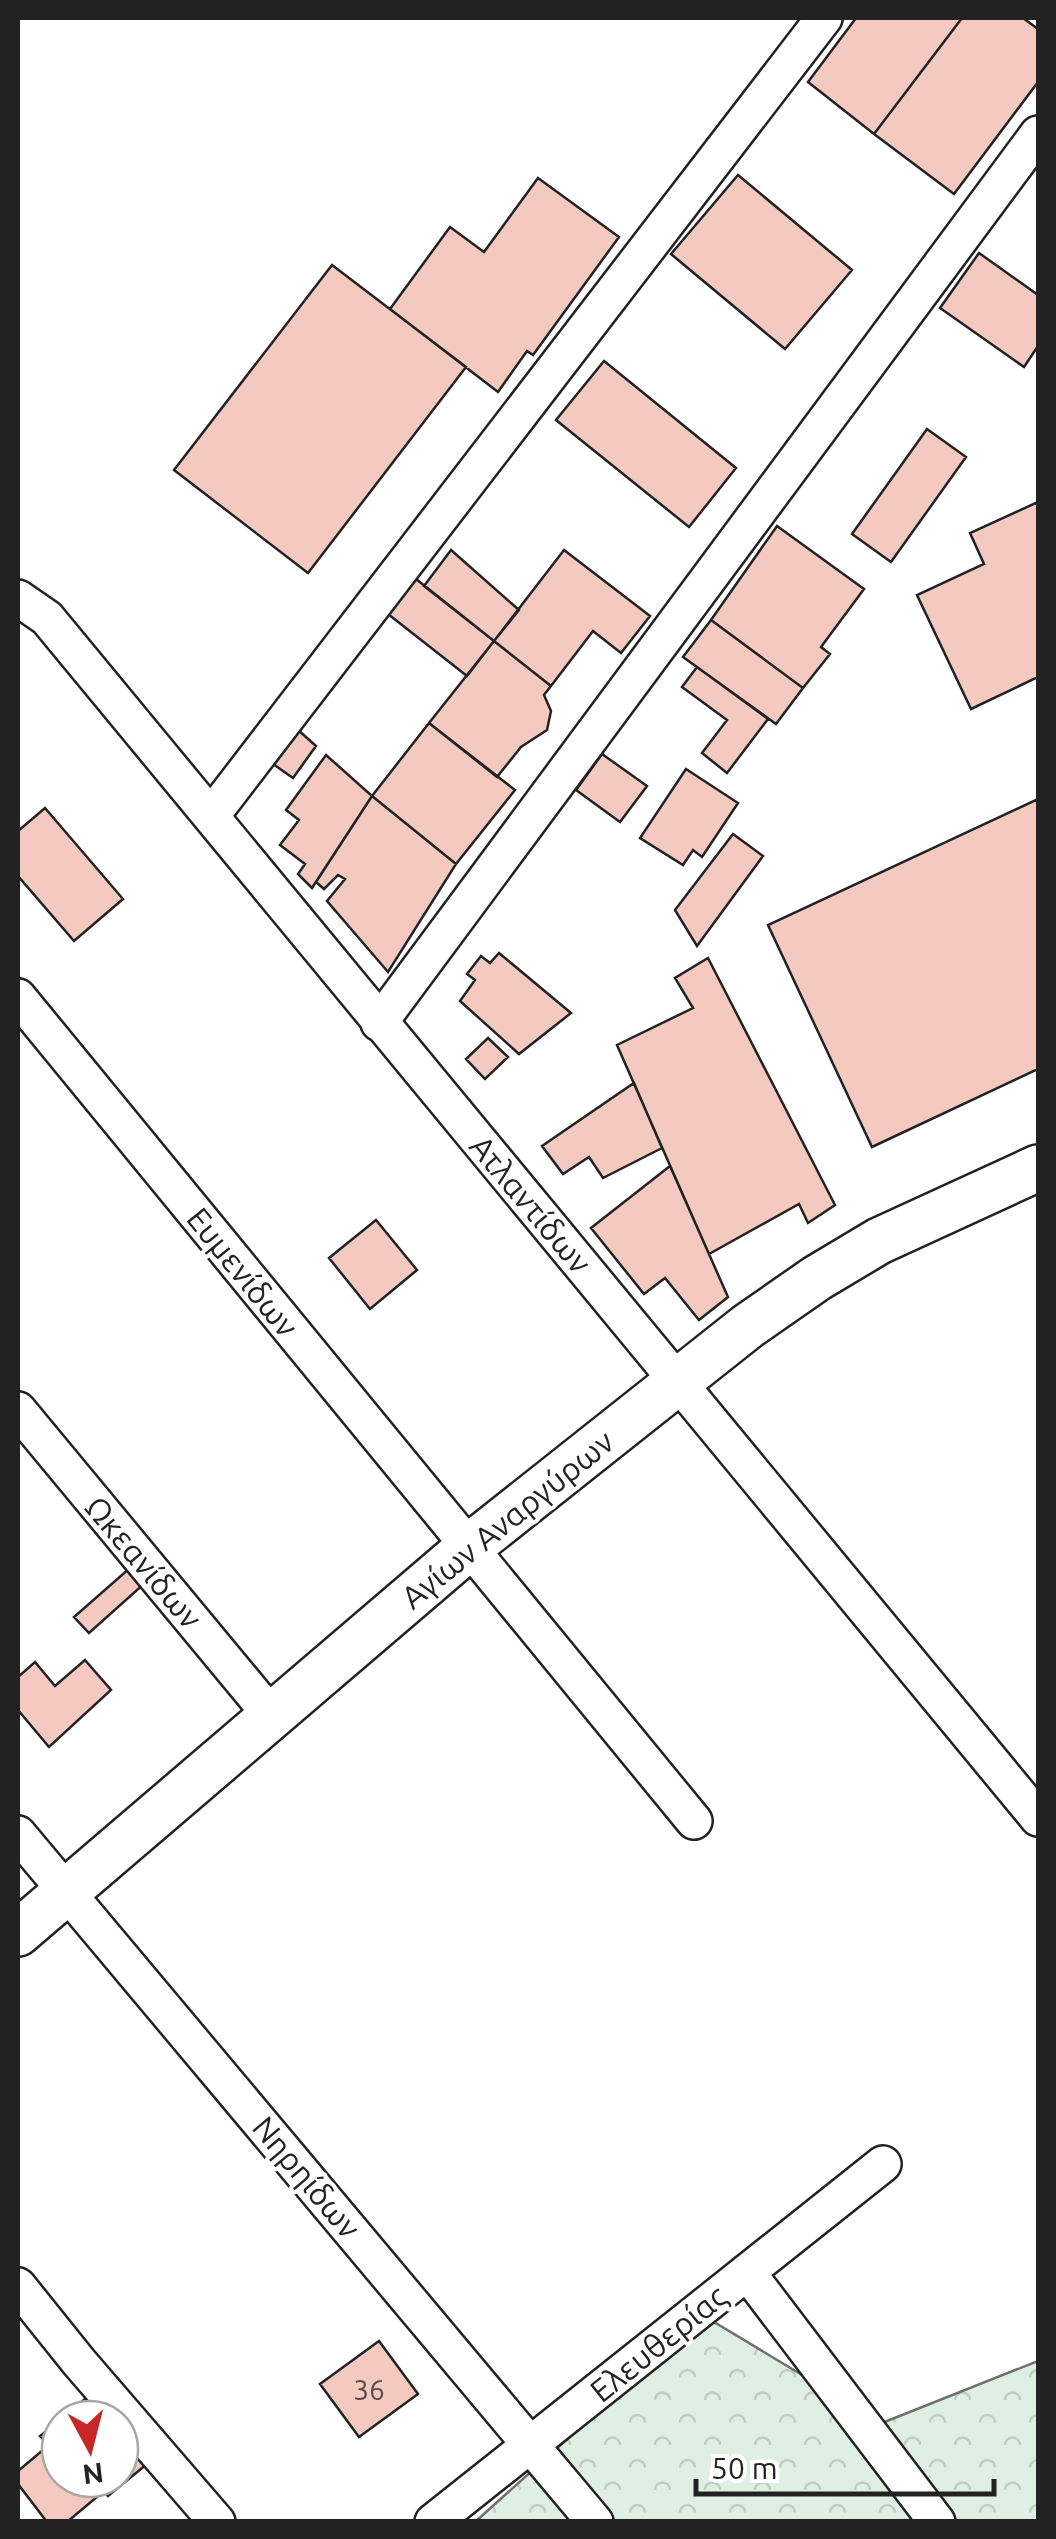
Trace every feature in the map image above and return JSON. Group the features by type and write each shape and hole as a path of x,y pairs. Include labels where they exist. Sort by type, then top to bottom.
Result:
{"street":[{"path":"212,816 824,18"},
{"path":"380,1024 1038,134"},
{"name":"Ατλαντίδων","path":"18,598 46,618 212,816 1038,1818"},
{"name":"Ευμενίδων","path":"18,996 694,1820"},
{"name":"Αγίων Αναργύρων","path":"18,1933 468,1548 748,1326 879,1241 1038,1168"},
{"name":"Ωκεανίδων","path":"18,1410 270,1714"},
{"name":"Νηρηίδων","path":"18,1834 595,2522"},
{"name":"Ελευθερίας","path":"433,2522 883,2164"},
{"path":"746,2272 937,2522"},
{"path":"18,2286 217,2522"}],"green space":[{"path":"704,2316 882,2423 1038,2361 1038,2521 475,2522"}],"building":[{"path":"856,18 962,18 874,134 808,82"},
{"path":"962,18 1023,18 1038,29 1038,82 954,194 874,134"},
{"path":"738,175 852,270 785,349 671,254"},
{"path":"538,178 619,237 533,355 527,351 498,392 390,309 450,227 484,252"},
{"path":"979,253 1038,295 1038,346 1024,367 940,308"},
{"path":"332,265 466,367 308,573 174,470"},
{"path":"604,361 736,468 689,527 556,420"},
{"path":"927,429 966,457 891,562 852,534"},
{"path":"1038,502 1038,677 971,709 917,595 984,564 970,533"},
{"path":"777,526 864,589 821,647 830,654 803,688 711,620"},
{"path":"451,550 519,610 494,641 424,586"},
{"path":"564,550 650,616 621,653 593,631 551,686 494,641"},
{"path":"416,579 494,641 467,676 388,614"},
{"path":"711,620 803,688 776,724 683,657"},
{"path":"494,641 551,686 544,695 551,711 547,730 521,747 497,777 429,723"},
{"path":"697,667 768,719 727,773 702,753 727,720 682,687"},
{"path":"429,723 515,790 456,864 372,796"},
{"path":"297,729 316,746 293,778 273,764"},
{"path":"602,754 647,786 620,822 576,790"},
{"path":"326,755 372,796 312,888 298,874 305,864 280,845 299,820 286,810"},
{"path":"686,769 738,803 702,857 693,850 683,865 640,838"},
{"path":"372,796 456,864 388,972 327,901 345,879 338,875 324,889 316,882"},
{"path":"1038,799 1038,1069 872,1147 768,925"},
{"path":"45,808 123,899 74,941 18,876 18,831"},
{"path":"733,834 763,856 697,946 675,910"},
{"path":"499,953 571,1013 519,1054 460,1001 475,980 467,974 481,956 490,963"},
{"path":"708,958 835,1205 808,1223 799,1204 709,1254 617,1045 693,1008 675,978"},
{"path":"488,1038 508,1057 485,1079 466,1059"},
{"path":"634,1083 662,1148 603,1178 589,1157 563,1174 542,1146"},
{"path":"670,1166 728,1297 699,1320 665,1278 644,1294 591,1228"},
{"path":"376,1220 417,1270 370,1309 329,1258"},
{"path":"131,1567 145,1583 89,1633 74,1617"},
{"path":"85,1660 111,1690 49,1747 18,1710 18,1677 35,1662 55,1686"},
{"path":"379,2341 418,2394 359,2437 320,2384"},
{"path":"97,2389 105,2399 85,2399"},
{"path":"140,2443 153,2459 140,2470"},
{"path":"40,2453 40,2499 94,2499 67,2522 47,2522 18,2484 18,2471"}]}
